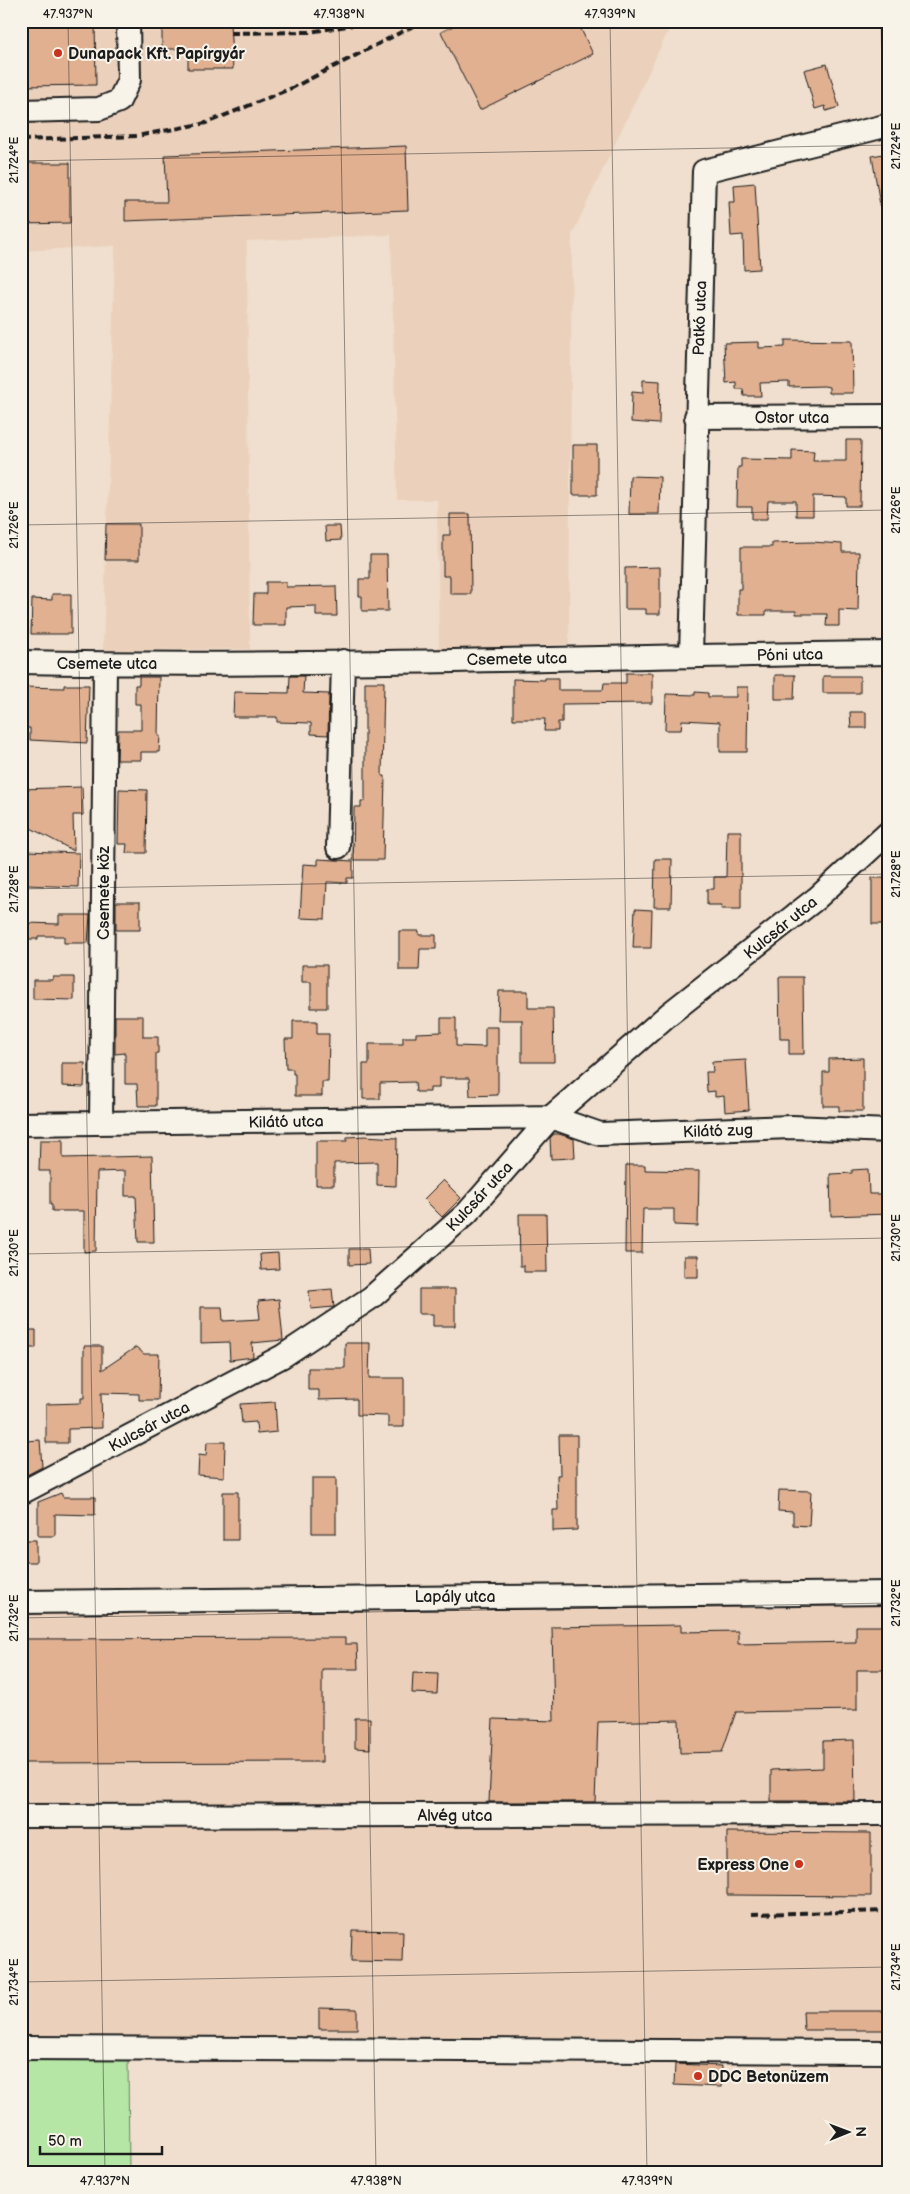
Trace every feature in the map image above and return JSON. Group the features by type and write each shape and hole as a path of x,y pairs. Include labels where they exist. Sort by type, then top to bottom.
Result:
{"street":[{"path":"21,110 98,109 119,101 130,80 128,21"},
{"name":"Patkó utca","path":"691,655 704,170 889,125"},
{"name":"Ostor utca","path":"696,417 889,416"},
{"name":"Póni utca","path":"691,655 889,653"},
{"name":"Csemete utca","path":"21,662 105,664 691,655"},
{"path":"338,847 343,661"},
{"name":"Csemete köz","path":"101,1123 105,664"},
{"name":"Kulcsár utca","path":"21,1493 283,1356 372,1298 467,1213 551,1117 670,1014 817,898 889,832"},
{"name":"Kilátó utca","path":"21,1124 551,1117"},
{"name":"Kilátó zug","path":"551,1117 600,1134 792,1127 889,1131"},
{"name":"Lapály utca","path":"21,1602 889,1593"},
{"name":"Alvég utca","path":"21,1816 889,1814"},
{"path":"21,2048 889,2052"}],"shaded area":[{"path":"21,21 673,21 572,235 569,644 439,652 437,500 397,500 391,235 247,241 250,649 103,650 115,246 21,251"},
{"path":"889,1601 889,2058 21,2058 21,1613 514,1609"}],"green space":[{"path":"21,2058 128,2058 129,2173 21,2173"}],"building":[{"name":"Dunapack Kft. Papírgyár","path":"21,21 95,21 96,85 21,86"},
{"path":"463,21 577,21 593,54 480,110 441,32"},
{"path":"230,25 233,69 188,69 188,49 162,49 162,26"},
{"path":"827,64 839,107 826,111 825,106 815,109 804,70"},
{"path":"406,146 408,210 125,221 125,202 167,202 165,155"},
{"path":"889,153 889,210 881,211 872,156"},
{"path":"21,163 70,163 70,223 21,224"},
{"path":"755,183 760,269 744,270 743,235 731,236 729,202 735,202 734,185"},
{"path":"785,340 852,341 853,393 829,393 829,387 824,386 789,387 789,382 760,383 761,396 744,396 743,389 736,389 736,382 726,383 724,343 759,342 759,348 785,347"},
{"path":"643,380 660,381 659,424 631,422 632,392 643,393"},
{"path":"846,440 861,440 860,506 846,506 846,497 813,496 813,516 796,516 796,501 768,501 767,519 752,519 752,507 737,507 738,467 741,467 741,459 792,460 792,450 814,451 813,461 846,461"},
{"path":"573,445 597,445 597,495 573,495"},
{"path":"630,476 660,477 659,514 629,514"},
{"path":"450,514 470,514 471,594 450,594 450,576 443,576 443,535 450,535"},
{"path":"106,524 139,524 139,560 105,560"},
{"path":"325,526 340,526 341,540 326,541"},
{"path":"812,542 842,544 842,552 859,552 858,611 839,610 839,626 826,626 827,614 796,614 796,611 766,611 766,615 738,615 738,589 741,589 741,547 772,547 772,543"},
{"path":"370,555 387,555 388,611 362,611 362,596 359,596 359,579 370,579"},
{"path":"660,567 660,614 646,614 646,609 625,609 625,568"},
{"path":"266,582 286,582 286,587 336,586 337,616 316,616 316,606 286,607 286,625 253,625 254,594 266,594"},
{"path":"52,594 71,594 71,634 31,634 32,599 52,600"},
{"path":"626,673 652,673 652,703 562,704 562,722 558,722 558,731 544,731 545,719 513,719 513,679 545,680 545,678 558,678 558,690 603,690 604,683 626,683"},
{"path":"775,675 795,675 794,699 775,699"},
{"path":"290,676 304,676 303,693 329,694 328,735 311,734 311,723 277,722 277,717 233,717 234,692 289,693"},
{"path":"823,676 860,676 860,693 823,693"},
{"path":"139,677 159,677 159,752 141,752 141,760 117,760 118,730 141,730 141,704 135,704 135,685 139,685"},
{"path":"365,682 384,682 382,776 385,776 383,860 353,860 354,807 361,807 361,801 365,801"},
{"path":"64,685 89,685 87,743 30,740 30,728 21,728 21,687 64,688"},
{"path":"736,687 748,687 747,752 720,752 720,722 682,720 681,730 665,730 666,694 695,695 695,692 708,693 708,697 736,697"},
{"path":"850,712 866,712 866,728 851,728"},
{"path":"82,787 83,815 73,815 74,851 25,825 21,818 21,789"},
{"path":"119,789 147,790 146,853 126,853 127,844 118,844"},
{"path":"727,831 741,831 741,909 721,909 722,905 707,905 707,889 714,889 714,877 726,877"},
{"path":"26,851 79,853 78,887 25,885 25,877 21,877 21,862 25,862"},
{"path":"318,859 353,861 353,878 347,878 347,883 327,882 325,919 300,918 303,864 318,865"},
{"path":"655,859 672,859 671,907 654,907"},
{"path":"872,878 889,878 889,924 872,924"},
{"path":"116,902 140,902 140,930 116,930"},
{"path":"635,909 652,910 651,948 633,948"},
{"path":"59,915 90,915 88,943 64,943 64,936 38,936 38,939 26,939 27,923 59,924"},
{"path":"399,931 419,931 419,935 436,935 436,949 420,949 419,970 399,970"},
{"path":"302,965 327,965 327,1008 311,1008 311,982 302,982"},
{"path":"53,977 74,977 74,1000 33,999 33,980 53,980"},
{"path":"779,977 803,977 804,1054 789,1054 789,1039 780,1039"},
{"path":"499,991 528,991 528,1008 553,1008 554,1062 522,1062 522,1020 498,1020"},
{"path":"115,1016 143,1016 143,1037 158,1037 158,1053 156,1053 156,1106 138,1106 137,1084 125,1084 125,1053 115,1054"},
{"path":"441,1018 456,1018 456,1046 485,1047 485,1027 498,1027 498,1095 470,1096 469,1078 439,1078 439,1088 430,1088 430,1092 416,1092 415,1082 380,1083 380,1099 363,1099 363,1064 369,1064 369,1044 403,1044 403,1037 416,1037 416,1033 441,1032"},
{"path":"293,1021 317,1021 317,1034 329,1034 328,1082 322,1082 322,1096 295,1096 295,1074 293,1074 293,1069 286,1069 285,1039 293,1039"},
{"path":"863,1058 863,1111 839,1111 839,1106 823,1106 823,1072 829,1072 829,1059"},
{"path":"746,1060 749,1110 725,1112 724,1096 715,1097 715,1091 707,1092 706,1072 713,1072 712,1062"},
{"path":"62,1063 85,1063 84,1087 62,1086"},
{"path":"554,1134 574,1139 575,1158 551,1159 550,1138"},
{"path":"347,1137 397,1138 396,1186 377,1185 377,1162 334,1163 334,1185 316,1185 316,1141 347,1141"},
{"path":"40,1140 63,1140 63,1158 152,1156 154,1242 138,1242 136,1196 125,1196 125,1171 97,1172 96,1251 84,1252 84,1211 52,1211 52,1205 50,1205 50,1171 39,1171"},
{"path":"626,1165 645,1165 645,1170 699,1171 698,1226 674,1225 674,1209 643,1209 642,1253 625,1253"},
{"path":"868,1169 869,1194 889,1194 889,1214 831,1216 830,1174 852,1173 852,1170"},
{"path":"443,1180 461,1198 442,1217 424,1199"},
{"path":"519,1214 546,1214 547,1272 524,1272 524,1266 520,1266"},
{"path":"349,1249 368,1249 369,1264 349,1265"},
{"path":"278,1253 279,1269 261,1270 260,1254"},
{"path":"684,1256 698,1256 698,1277 684,1277"},
{"path":"332,1289 334,1307 311,1309 309,1291"},
{"path":"419,1289 455,1289 455,1326 433,1326 433,1314 419,1314"},
{"path":"279,1299 283,1340 252,1343 253,1357 230,1360 229,1342 201,1343 201,1307 222,1307 223,1321 260,1319 258,1301"},
{"path":"21,1330 36,1330 36,1348 21,1348"},
{"path":"345,1343 370,1343 369,1378 404,1378 404,1427 388,1427 388,1416 357,1415 357,1399 319,1400 319,1390 308,1390 308,1368 345,1368"},
{"path":"84,1346 102,1346 102,1370 136,1347 144,1354 159,1354 158,1400 139,1400 139,1394 101,1393 102,1428 68,1429 68,1443 46,1443 46,1404 81,1403 81,1398 84,1398"},
{"path":"275,1402 277,1432 257,1434 256,1422 242,1423 240,1404"},
{"path":"559,1435 577,1435 577,1530 553,1531 553,1510 558,1510 557,1475 560,1475"},
{"path":"40,1440 42,1467 21,1478 21,1461 27,1460 26,1441"},
{"path":"207,1442 225,1442 224,1477 198,1475 199,1455 206,1456"},
{"path":"312,1478 336,1478 336,1533 312,1533"},
{"path":"779,1490 811,1491 809,1526 793,1525 793,1512 778,1511"},
{"path":"223,1492 238,1492 238,1540 223,1540"},
{"path":"61,1493 63,1497 95,1497 95,1515 55,1514 55,1536 38,1536 38,1502"},
{"path":"21,1540 36,1540 36,1562 21,1562"},
{"path":"681,1625 681,1632 738,1631 738,1644 856,1642 856,1626 889,1626 889,1670 857,1670 857,1710 736,1712 722,1752 680,1753 679,1720 598,1722 595,1802 489,1802 493,1719 554,1721 552,1627"},
{"path":"345,1638 345,1644 357,1644 358,1669 322,1669 322,1762 21,1763 21,1639"},
{"path":"413,1673 438,1674 437,1694 412,1693"},
{"path":"355,1718 370,1718 370,1749 355,1748"},
{"path":"854,1740 855,1801 771,1801 771,1770 823,1768 823,1741"},
{"name":"Express One","path":"727,1832 871,1833 871,1896 727,1895"},
{"path":"352,1930 403,1931 402,1962 351,1961"},
{"path":"319,2008 357,2009 357,2029 319,2029"},
{"path":"803,2011 886,2011 886,2030 804,2030"},
{"name":"DDC Betonüzem","path":"675,2064 722,2066 721,2087 674,2085"}],"railway":[{"path":"230,33 309,32 378,21"},
{"path":"21,140 137,136 206,123 292,88 423,21"},
{"path":"751,1914 889,1911"}],"place":[{"name":"Dunapack Kft. Papírgyár","path":"58,53"},
{"name":"Express One","path":"799,1864"},
{"name":"DDC Betonüzem","path":"698,2076"}]}
